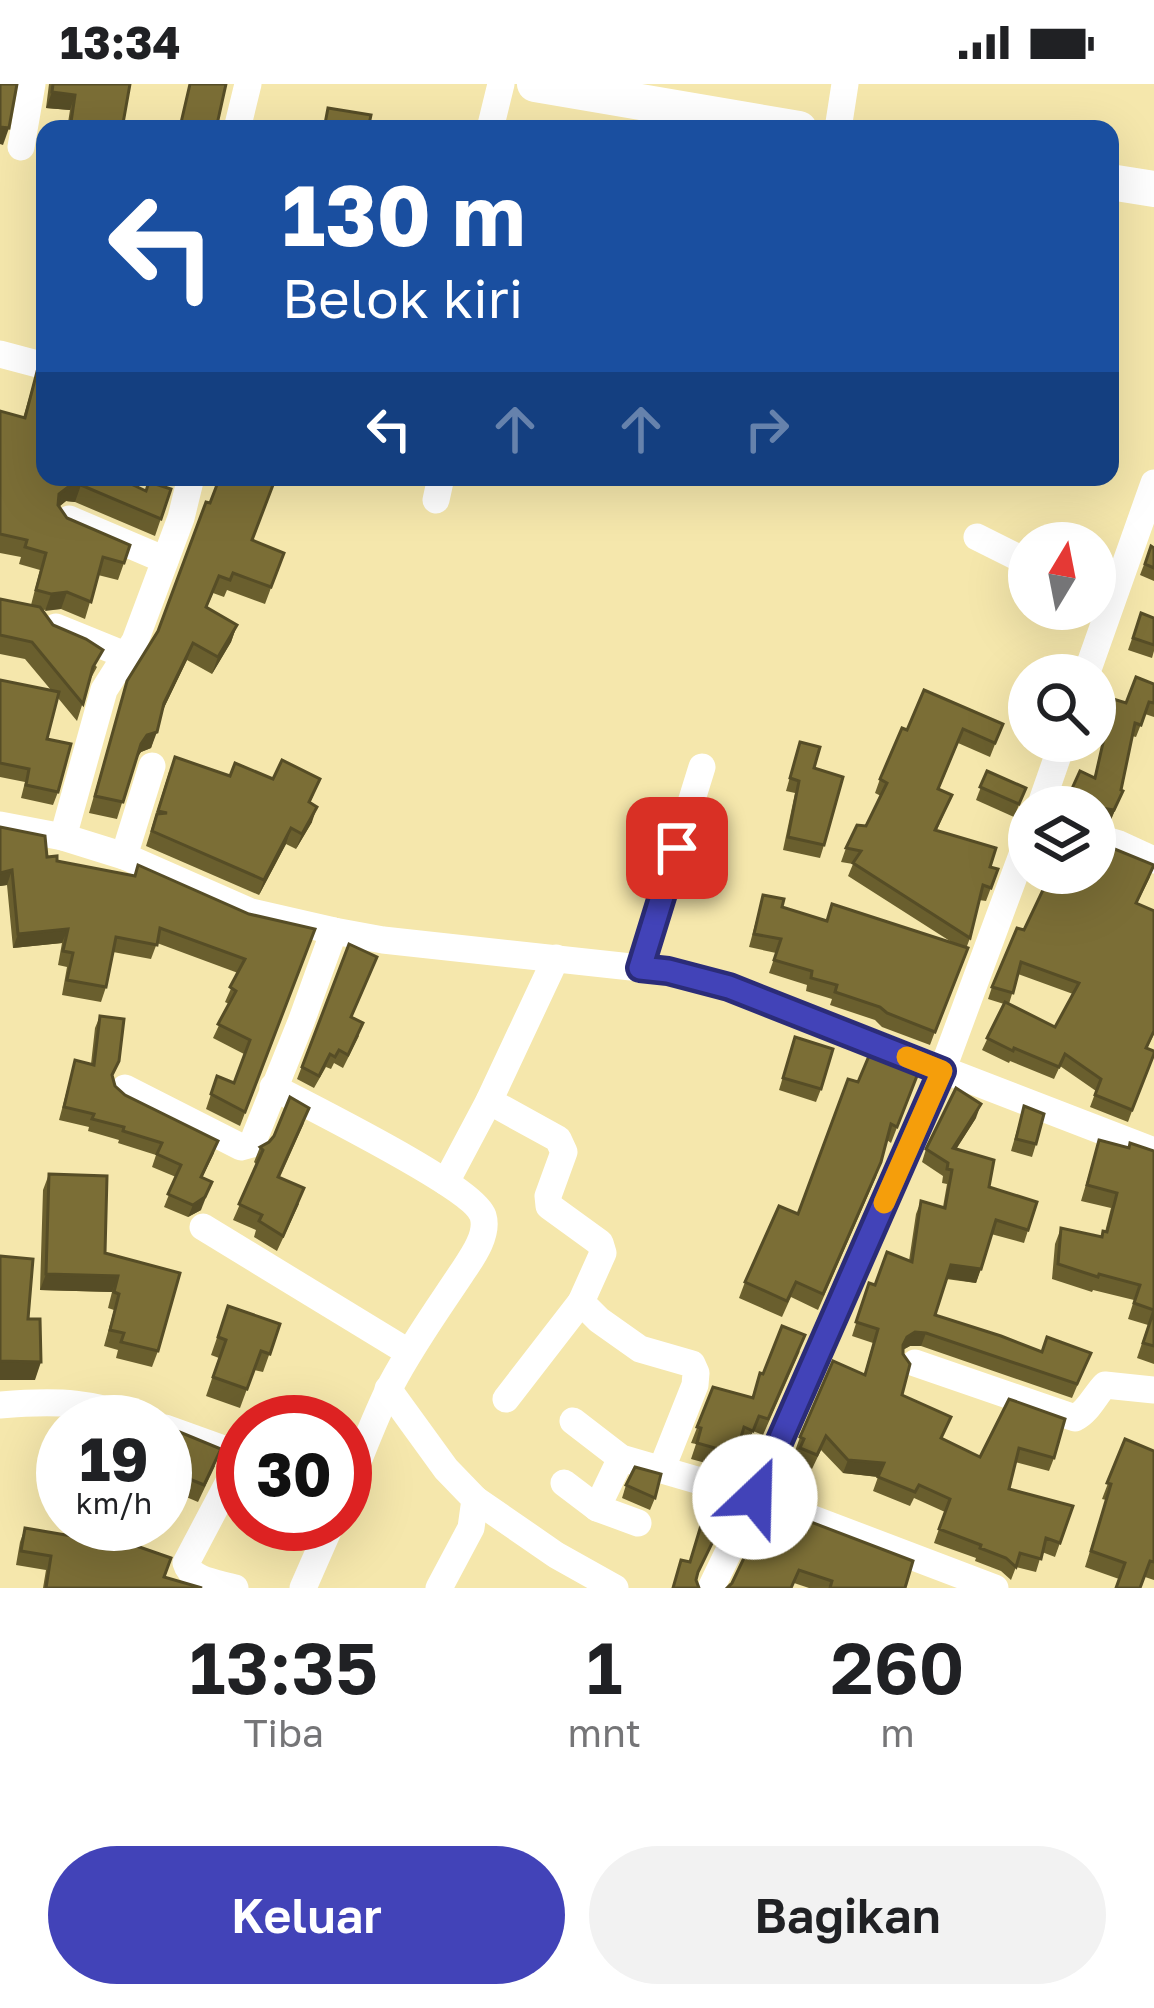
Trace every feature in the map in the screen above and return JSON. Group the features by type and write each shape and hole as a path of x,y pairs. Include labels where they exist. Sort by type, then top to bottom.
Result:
{"main road":[{"path":"536,84 597,89 725,120"},
{"path":"1119,183 1154,189"}],"street":[{"path":"21,147 32,84"},
{"path":"239,120 248,84"},
{"path":"492,120 501,84"},
{"path":"839,120 844,84"},
{"path":"0,354 36,364"},
{"path":"1116,568 1154,483"},
{"path":"63,837 104,690 135,641 189,486"},
{"path":"69,518 165,560"},
{"path":"977,537 1008,552"},
{"path":"55,626 124,655"},
{"path":"124,856 152,766"},
{"path":"640,968 701,767"},
{"path":"0,825 63,837 124,856 251,911 334,931 668,971 729,987 1154,1151"},
{"path":"1116,843 1154,860"},
{"path":"710,1588 755,1497 942,1071 1008,893"},
{"path":"124,1088 247,1148 302,1022 334,931"},
{"path":"446,1182 556,958"},
{"path":"273,1087 446,1182 482,1210 483,1231 474,1255 409,1352 372,1427"},
{"path":"489,1101 563,1145 549,1206 599,1243 603,1252 581,1302 506,1399"},
{"path":"203,1227 409,1352"},
{"path":"581,1302 640,1349 692,1364 695,1385 662,1468"},
{"path":"915,1363 1075,1418 1105,1385 1154,1390"},
{"path":"388,1389 446,1469 475,1499 556,1555 615,1588"},
{"path":"0,1405 36,1402"},
{"path":"573,1421 621,1458 755,1497 995,1588"},
{"path":"192,1437 229,1450 233,1474 186,1564 193,1576 235,1588"},
{"path":"597,1508 621,1458"},
{"path":"564,1483 597,1508 638,1523"},
{"path":"439,1588 471,1528 475,1499"},
{"path":"303,1588 319,1551"}],"building":[{"path":"0,84 17,84 9,128 0,127"},
{"path":"53,84 130,84 124,120 71,120 75,95 52,92"},
{"path":"190,84 226,84 218,120 182,120"},
{"path":"328,108 371,115 370,120 326,120"},
{"path":"36,376 36,486 69,486 59,494 58,505 67,518 130,545 124,563 103,557 91,602 67,592 36,590 46,553 25,547 27,540 0,534 0,411 25,418"},
{"path":"83,486 171,489 161,519"},
{"path":"217,486 273,486 252,540 284,553 271,587 233,573 230,580 219,576 206,607 237,625 218,657 193,643 164,703 157,732 141,744 123,802 95,796 127,681 158,631 206,502 210,503"},
{"path":"1151,546 1154,548 1154,568 1145,564"},
{"path":"0,599 40,607 53,625 103,650 83,704 32,642 0,635"},
{"path":"1141,613 1154,618 1154,645 1133,638"},
{"path":"1136,677 1154,684 1154,703 1149,702 1141,725 1135,723 1116,806 1116,786 1073,786 1080,771 1095,778 1099,762 1116,762 1116,700 1126,703"},
{"path":"0,680 59,692 47,739 71,744 58,792 26,785 29,769 0,763"},
{"path":"924,690 1003,724 995,743 963,729 938,789 952,795 935,830 996,848 990,867 998,869 991,888 983,885 970,938 853,863 861,851 846,848 857,825 866,826 887,783 880,779"},
{"path":"800,742 820,747 814,768 843,777 824,845 788,837 799,781 790,778"},
{"path":"175,757 230,776 235,763 273,779 282,760 320,779 309,802 317,807 302,834 291,828 264,880 152,831 157,814 167,813 158,811"},
{"path":"987,771 1021,786 1008,786 1008,799 980,787"},
{"path":"0,827 45,836 47,857 57,856 57,861 135,876 138,865 249,914 315,929 245,1112 211,1094 217,1076 234,1083 250,1040 218,1024 236,991 230,987 245,959 160,928 157,945 116,937 106,987 67,980 73,953 63,951 68,929 18,934 12,870 0,873"},
{"path":"1116,850 1154,865 1136,903 1154,911 1154,1031 1146,1048 1154,1054 1132,1110 1095,1095 1101,1079 1065,1054 1059,1067 987,1038 1005,1002 1055,1027 1079,983 1021,962 1013,993 992,987 1017,928 1024,930 1041,894 1116,894"},
{"path":"763,895 784,899 782,907 827,921 832,904 968,948 935,1032 835,992 837,985 811,978 812,971 774,960 781,939 754,934"},
{"path":"349,944 377,957 351,1017 363,1023 348,1055 339,1050 335,1057 330,1054 319,1076 302,1067"},
{"path":"100,1016 124,1019 119,1061 112,1075 115,1086 218,1141 201,1177 212,1182 205,1197 193,1205 168,1194 181,1165 157,1154 162,1143 92,1119 94,1114 64,1107 75,1060 94,1065"},
{"path":"795,1037 833,1049 821,1089 783,1078"},
{"path":"874,1044 922,1063 897,1127 891,1124 881,1162 823,1294 796,1282 787,1301 745,1282 779,1206 798,1214 848,1079 858,1082"},
{"path":"956,1088 981,1104 953,1148 994,1160 989,1187 1037,1202 1028,1230 996,1220 981,1269 951,1265 935,1315 1042,1352 1047,1337 1091,1353 1077,1384 926,1333 915,1332 903,1345 910,1364 902,1395 951,1417 941,1438 980,1457 1009,1399 1065,1419 1054,1458 1019,1448 1009,1489 1073,1506 1060,1543 1046,1538 1041,1559 1020,1553 1016,1567 981,1545 939,1529 950,1499 919,1485 915,1492 878,1477 884,1463 848,1460 826,1436 817,1455 800,1448 804,1439 800,1437 833,1361 865,1375 878,1329 856,1322 869,1283 875,1285 887,1252 912,1262 921,1201 945,1208 952,1170 926,1149"},
{"path":"290,1097 309,1108 278,1177 304,1188 283,1236 259,1221 262,1215 239,1204 263,1150 260,1147 274,1136"},
{"path":"1024,1106 1044,1114 1036,1144 1016,1139"},
{"path":"1099,1140 1154,1151 1154,1310 1134,1303 1140,1285 1058,1264 1061,1228 1102,1237 1107,1232 1117,1193 1087,1185"},
{"path":"49,1174 107,1176 105,1253 180,1273 158,1351 121,1342 124,1333 110,1330 119,1294 114,1292 118,1276 46,1274"},
{"path":"0,1256 33,1259 28,1319 40,1319 41,1362 0,1361"},
{"path":"228,1306 280,1324 270,1354 261,1351 247,1389 213,1377 226,1340 218,1337"},
{"path":"1154,1310 1154,1346 1143,1343"},
{"path":"782,1326 805,1335 768,1419 759,1416 753,1431 744,1427 736,1454 697,1443 701,1428 697,1427 713,1387 753,1398"},
{"path":"192,1437 216,1447 216,1460 204,1485 192,1480"},
{"path":"1125,1439 1154,1451 1154,1562 1150,1561 1140,1588 1116,1588 1125,1563 1091,1551 1111,1484 1107,1483"},
{"path":"635,1467 661,1474 655,1498 626,1485"},
{"path":"719,1496 733,1500 698,1572 699,1588 673,1588 681,1560 690,1562 702,1522 708,1523"},
{"path":"769,1506 913,1561 905,1588 830,1588 832,1581 799,1570 791,1588 727,1588"},
{"path":"25,1528 36,1530 36,1551 151,1551 171,1558 164,1577 202,1588 46,1588 51,1556 21,1551"}],"slow traffic":[{"path":"884,1203 942,1071 907,1057"}],"route":[{"path":"677,848 640,968 729,987 942,1071 755,1497"}]}
